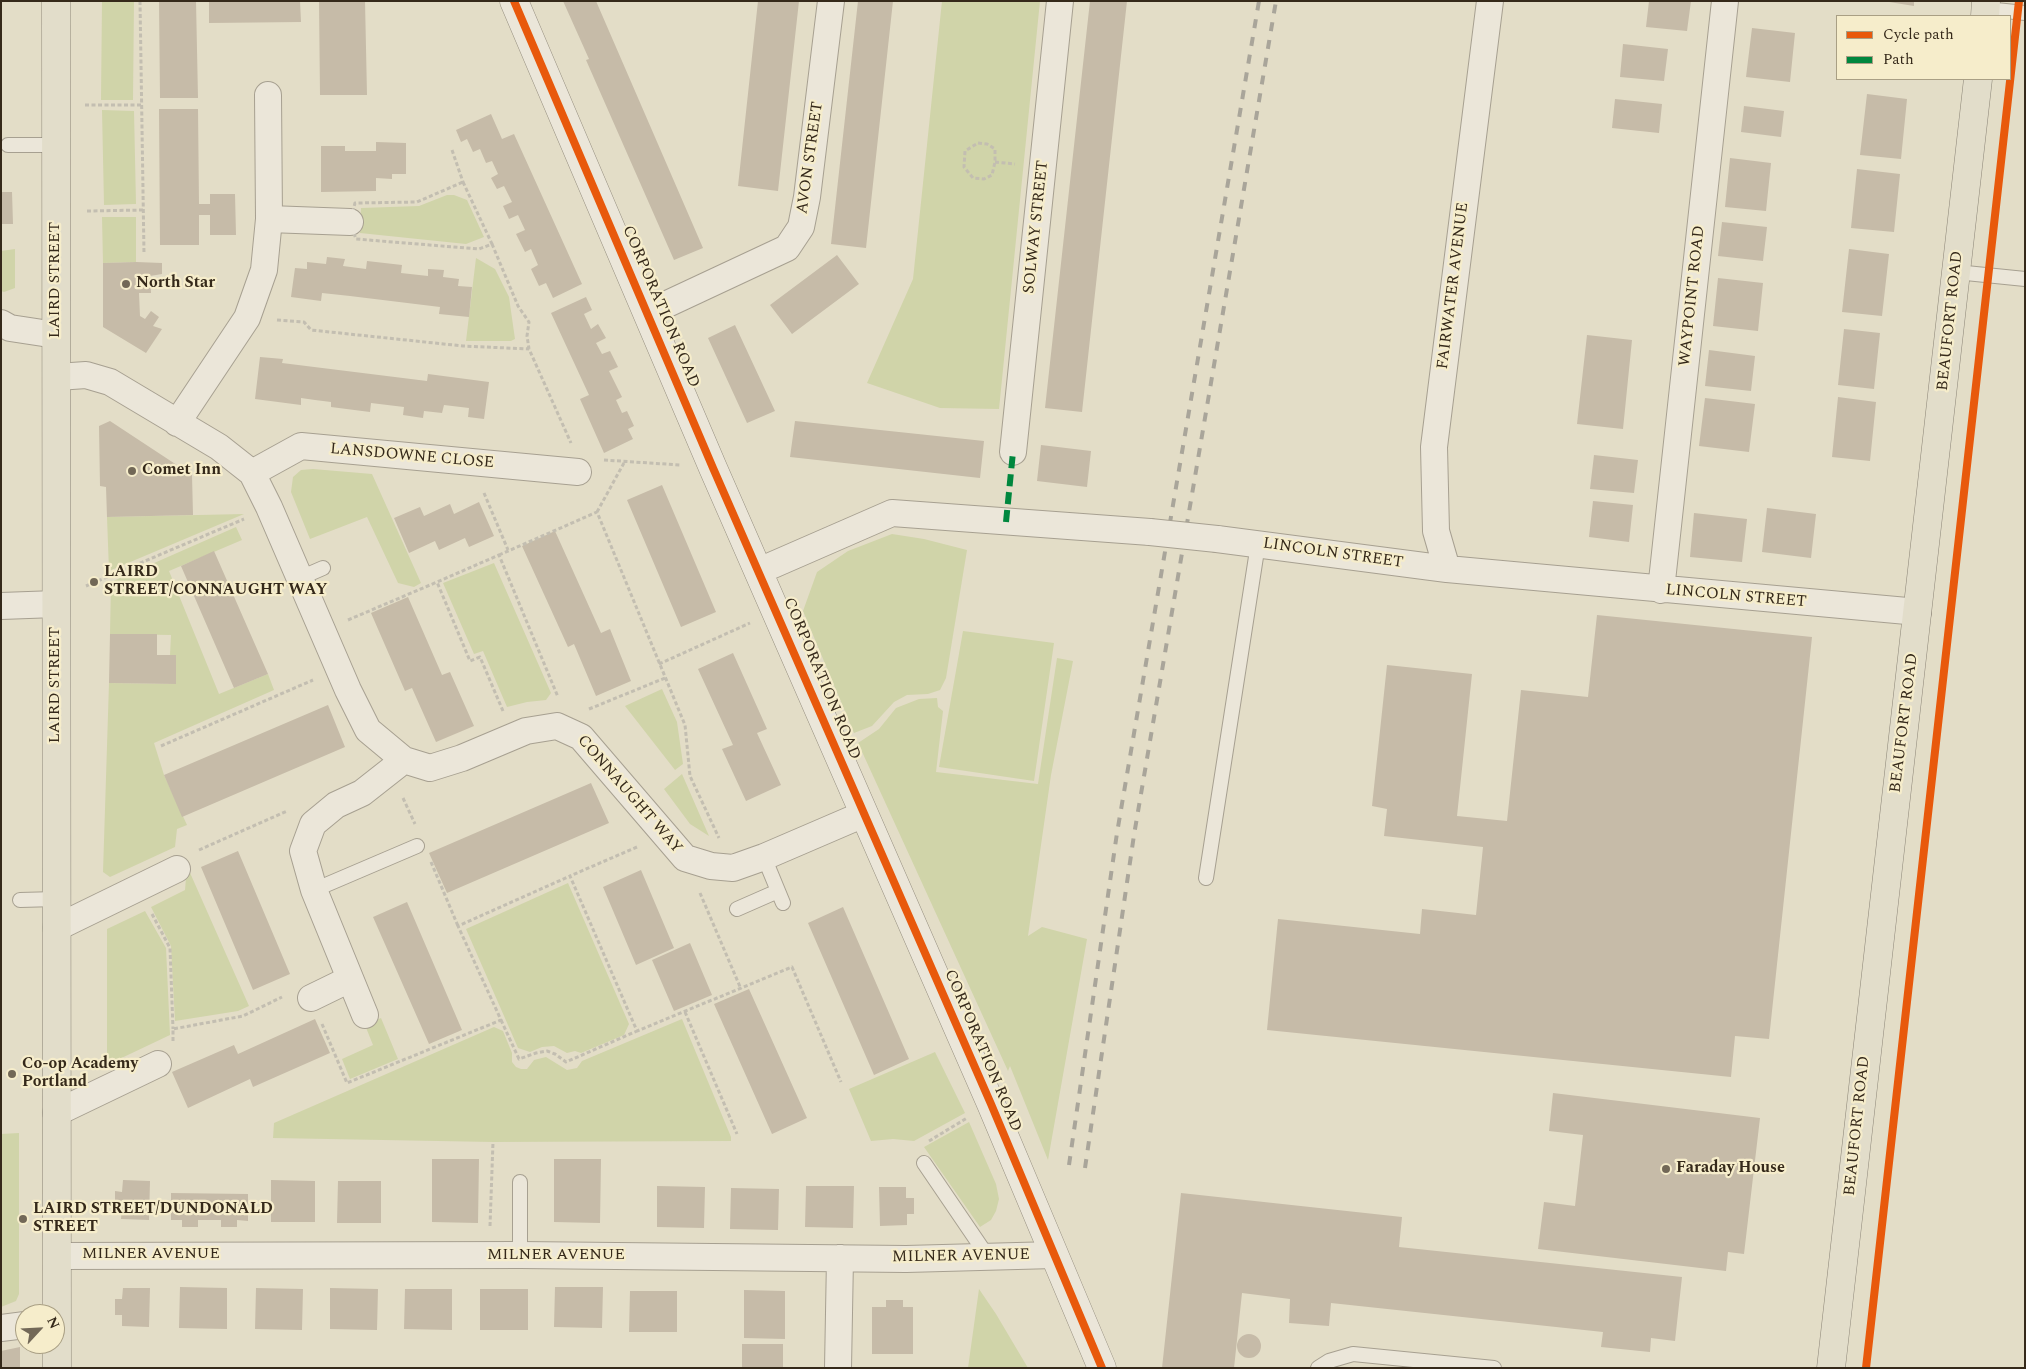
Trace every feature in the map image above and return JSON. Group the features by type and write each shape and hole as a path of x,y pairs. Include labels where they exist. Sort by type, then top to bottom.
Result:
{"main road":[{"name":"LAIRD STREET","path":"56,1 57,1304"},
{"name":"BEAUFORT ROAD","path":"1831,1368 1978,80"},
{"name":"LAIRD STREET","path":"57,1354 57,1368"}],"street":[{"name":"CORPORATION ROAD","path":"514,1 776,612 991,1104 1102,1368"},
{"name":"AVON STREET","path":"648,313 786,248 801,227 808,197 830,1"},
{"name":"SOLWAY STREET","path":"1013,452 1060,1"},
{"name":"FAIRWATER AVENUE","path":"1447,569 1436,531 1434,447 1490,1"},
{"name":"WAYPOINT ROAD","path":"1661,590 1726,1"},
{"path":"177,423 247,318 264,270 269,219 268,95"},
{"path":"269,219 350,222"},
{"path":"1,323 10,328 56,335"},
{"name":"CONNAUGHT WAY","path":"57,377 86,375 110,382 220,447 252,473 269,507 311,573 323,631 368,730 404,760 430,768 462,758 526,731 570,725 685,858 711,866 733,868 764,858 864,814"},
{"name":"LANSDOWNE CLOSE","path":"252,473 302,446 470,462 582,460"},
{"name":"LINCOLN STREET","path":"759,571 892,513 1150,532 1447,569 1918,612"},
{"path":"1,606 56,601"},
{"path":"365,1015 314,890 303,851 313,824 336,805 362,793 404,760"},
{"path":"56,928 177,869"},
{"path":"311,998 350,979"},
{"path":"56,1113 158,1064"},
{"name":"MILNER AVENUE","path":"58,1256 520,1255 840,1258 1054,1255"},
{"path":"838,1368 840,1258"},
{"path":"1,1328 15,1326"}],"lane":[{"path":"1986,9 2025,13"},
{"path":"8,145 56,145"},
{"path":"1956,272 2025,278"},
{"path":"1206,878 1258,544"},
{"path":"314,890 417,846"},
{"path":"737,909 781,897 764,858"},
{"path":"20,900 56,899"},
{"path":"924,1163 988,1257"},
{"path":"520,1182 520,1255"},
{"path":"1318,1368 1329,1361 1354,1354 1494,1368"}],"path":[{"path":"140,1 144,254"},
{"path":"56,106 142,105"},
{"path":"978,143 987,144 995,149 995,162 992,175 984,179 973,178 964,167 965,151 978,143"},
{"path":"452,150 463,182 518,306 529,322 527,336 529,349 582,460 625,461 714,468"},
{"path":"463,182 417,202 355,203 350,222 356,239 479,249 492,244"},
{"path":"56,211 144,210"},
{"path":"247,318 304,322 311,330 463,346 529,349"},
{"path":"323,631 596,512 625,461"},
{"path":"470,462 508,550"},
{"path":"56,601 269,507"},
{"path":"596,512 684,725 690,776 733,868"},
{"path":"499,555 570,725 665,678"},
{"path":"437,582 470,661 480,657 514,736"},
{"path":"659,664 776,612"},
{"path":"161,746 339,668"},
{"path":"177,869 177,860 294,808"},
{"path":"665,835 458,926 519,1060 547,1051 566,1062 792,967 841,1082"},
{"path":"685,858 741,989"},
{"path":"570,876 636,1031"},
{"path":"139,888 170,948 172,1029 174,1039 158,1064"},
{"path":"172,1029 243,1016 306,986 347,1083 501,1020"},
{"path":"685,1012 737,1134"},
{"path":"924,1163 914,1150 991,1104"},
{"path":"489,1255 493,1142"}],"green space":[{"path":"102,1 134,1 133,100 101,100"},
{"path":"942,1 1040,1 999,409 940,408 867,383 913,279"},
{"path":"102,110 134,111 136,204 104,205"},
{"path":"447,195 454,195 467,200 484,237 466,244 360,233 361,208 419,206"},
{"path":"102,217 136,217 136,262 103,263"},
{"path":"15,249 15,288 4,292 1,291 1,251"},
{"path":"476,258 495,269 509,297 515,339 511,341 466,341"},
{"path":"313,469 372,474 421,583 414,587 398,583 367,517 310,539 291,492 293,477 301,470"},
{"path":"244,514 109,571 107,517"},
{"path":"236,527 242,540 169,571 219,694 268,674 274,690 154,743 164,775 187,825 177,829 175,847 110,877 103,872 109,683 175,684 176,655 170,655 171,635 110,634 111,582"},
{"path":"892,534 924,539 967,550 946,678 940,690 928,694 907,695 894,702 872,726 854,733 803,611 817,572 848,551"},
{"path":"494,563 551,693 546,700 507,707 483,651 474,654 443,583"},
{"path":"963,631 1054,643 1034,781 939,767"},
{"path":"1057,658 1073,661 1051,775 1028,936 1042,927 1087,939 1048,1160 1010,1066 1008,1071 858,743 879,729 896,708 919,699 937,698 938,707 943,711 936,772 1038,784"},
{"path":"662,689 677,722 683,764 675,770 625,706"},
{"path":"682,774 709,836 690,824 664,789"},
{"path":"187,866 249,1006 238,1011 175,1021 171,946 151,907 185,890"},
{"path":"568,883 629,1024 624,1035 581,1053 575,1051 567,1053 554,1046 542,1047 530,1052 518,1048 466,929"},
{"path":"145,911 166,948 170,1035 111,1063 107,1060 107,929"},
{"path":"381,1018 398,1059 350,1079 342,1059 373,1045 365,1025"},
{"path":"682,1019 731,1141 493,1142 273,1138 274,1123 494,1027 503,1031 512,1053 512,1062 516,1067 527,1069 534,1060 546,1057 567,1070 577,1068 582,1061"},
{"path":"935,1052 965,1113 914,1141 893,1139 871,1141 849,1089"},
{"path":"969,1122 996,1184 999,1199 991,1220 980,1227 924,1147"},
{"path":"19,1133 19,1294 16,1301 1,1307 1,1134"},
{"path":"979,1289 996,1314 1028,1368 968,1368"}],"building":[{"path":"159,1 196,1 198,98 160,98"},
{"path":"209,1 300,1 301,22 209,23"},
{"path":"319,1 365,1 367,95 320,95"},
{"path":"563,1 596,1 703,248 674,260 586,60 589,59"},
{"path":"758,1 799,1 778,191 738,186"},
{"path":"858,1 893,1 866,248 831,244"},
{"path":"1090,1 1127,1 1082,412 1045,408"},
{"path":"1649,1 1691,1 1687,31 1646,27"},
{"path":"1883,1 1914,1 1914,6"},
{"path":"1752,28 1795,33 1790,82 1746,77"},
{"path":"1623,44 1668,49 1664,81 1620,77"},
{"path":"1867,94 1907,99 1901,159 1860,155"},
{"path":"1615,99 1662,104 1659,133 1612,128"},
{"path":"1744,106 1784,111 1781,137 1741,132"},
{"path":"159,109 198,109 199,204 210,204 210,194 235,194 236,235 210,235 210,215 199,215 199,245 160,245"},
{"path":"491,114 502,139 514,134 582,284 553,298 546,283 539,286 531,269 538,265 531,249 525,252 516,234 525,230 518,215 509,219 503,206 512,202 504,186 497,189 491,178 498,174 492,161 486,163 480,149 473,152 467,139 461,142 456,130"},
{"path":"376,142 406,143 406,174 392,174 392,179 376,178 376,191 321,192 321,146 345,146 345,151 376,151"},
{"path":"1730,158 1771,163 1766,211 1725,207"},
{"path":"1857,169 1900,174 1894,232 1851,228"},
{"path":"1,192 12,192 13,224 1,224"},
{"path":"1722,222 1767,227 1763,261 1718,256"},
{"path":"1849,249 1889,254 1882,316 1842,312"},
{"path":"837,255 859,284 792,334 770,305"},
{"path":"327,257 345,259 343,266 366,269 367,261 402,265 401,273 428,276 428,269 444,270 443,277 459,279 458,286 472,287 469,317 439,314 440,307 350,296 322,293 321,301 291,297 295,268 307,269 307,262 326,264"},
{"path":"103,263 162,263 162,274 150,276 151,293 139,293 140,316 145,319 151,311 159,317 153,326 162,329 146,353 103,327"},
{"path":"1718,278 1763,283 1758,331 1713,326"},
{"path":"586,297 592,310 584,314 591,329 598,324 606,338 596,343 602,354 610,351 618,367 609,371 622,397 616,400 622,413 627,411 634,426 628,429 633,439 604,453 580,399 589,395 551,313"},
{"path":"735,325 775,411 747,423 708,338"},
{"path":"1844,329 1880,333 1874,389 1838,385"},
{"path":"1587,335 1632,340 1623,429 1577,424"},
{"path":"1709,350 1755,356 1751,391 1705,386"},
{"path":"260,357 283,359 282,363 427,381 428,374 489,382 484,419 468,417 469,408 444,405 442,413 424,411 423,418 403,415 404,407 371,403 370,412 331,407 331,402 301,398 301,405 255,399"},
{"path":"1838,397 1876,402 1870,461 1832,457"},
{"path":"1705,398 1755,404 1749,452 1699,446"},
{"path":"110,421 192,475 193,515 107,517 106,487 100,486 99,426"},
{"path":"795,421 984,441 980,478 790,457"},
{"path":"1041,445 1091,451 1087,487 1037,481"},
{"path":"1594,455 1638,460 1634,493 1590,489"},
{"path":"662,485 716,612 681,627 627,500"},
{"path":"1593,501 1633,505 1629,542 1589,537"},
{"path":"479,502 494,536 469,547 465,538 439,550 435,541 409,553 394,518 420,507 424,516 450,504 454,514"},
{"path":"1767,508 1816,514 1811,558 1762,552"},
{"path":"1694,513 1747,519 1742,562 1690,557"},
{"path":"555,531 601,633 610,629 631,681 596,696 574,644 568,647 522,546"},
{"path":"214,551 268,674 234,688 181,566"},
{"path":"408,597 442,675 450,672 474,726 436,742 412,688 405,691 371,613"},
{"path":"1597,615 1812,637 1769,1039 1735,1036 1731,1077 1267,1030 1278,919 1420,934 1422,909 1476,915 1483,847 1384,836 1387,809 1372,806 1387,665 1472,674 1457,816 1507,821 1521,690 1588,697"},
{"path":"110,634 157,634 157,655 176,655 176,684 109,683"},
{"path":"733,653 767,729 757,733 781,785 746,801 722,749 733,745 698,669"},
{"path":"328,705 345,747 182,817 164,775"},
{"path":"591,783 609,823 447,893 429,853"},
{"path":"238,851 290,974 253,990 201,867"},
{"path":"641,870 674,948 636,965 603,887"},
{"path":"407,902 462,1030 429,1044 373,917"},
{"path":"843,907 909,1059 874,1075 808,923"},
{"path":"690,943 712,995 674,1011 652,960"},
{"path":"749,989 807,1118 772,1134 714,1004"},
{"path":"315,1019 330,1053 253,1087 250,1079 188,1108 172,1072 234,1045 238,1054"},
{"name":"Faraday House","path":"1553,1093 1760,1118 1744,1254 1728,1252 1726,1271 1538,1249 1544,1202 1575,1206 1583,1135 1549,1131"},
{"path":"432,1159 479,1159 478,1223 432,1222"},
{"path":"554,1159 601,1159 600,1223 554,1222"},
{"path":"123,1180 150,1181 149,1220 121,1219 122,1208 115,1207 115,1191 122,1192"},
{"path":"271,1180 315,1181 315,1222 271,1222"},
{"path":"338,1181 381,1181 381,1223 337,1223"},
{"path":"657,1186 705,1187 704,1228 657,1227"},
{"path":"806,1186 854,1186 853,1228 805,1227"},
{"path":"879,1187 906,1187 906,1198 914,1198 914,1214 907,1214 907,1225 880,1226"},
{"path":"731,1188 779,1189 778,1230 730,1229"},
{"path":"171,1193 248,1194 248,1221 237,1220 237,1227 221,1227 221,1220 198,1220 198,1227 182,1227 182,1220 171,1220"},
{"path":"1181,1193 1402,1217 1399,1247 1682,1277 1675,1341 1651,1338 1650,1352 1601,1347 1603,1332 1331,1303 1329,1326 1289,1323 1290,1299 1242,1293 1234,1368 1162,1368"},
{"path":"180,1287 227,1288 227,1329 179,1328"},
{"path":"555,1287 603,1287 602,1328 554,1327"},
{"path":"123,1288 150,1288 149,1327 122,1326 122,1315 115,1315 115,1299 122,1299"},
{"path":"256,1288 303,1289 302,1330 255,1329"},
{"path":"330,1288 378,1289 377,1330 330,1329"},
{"path":"405,1289 452,1289 452,1330 404,1329"},
{"path":"480,1289 528,1289 528,1330 480,1330"},
{"path":"744,1290 785,1291 785,1339 744,1338"},
{"path":"630,1291 677,1291 677,1332 629,1332"},
{"path":"886,1300 903,1300 903,1307 913,1307 913,1354 872,1354 872,1307 886,1307"},
{"path":"1249,1334 1257,1338 1261,1346 1257,1354 1249,1358 1241,1354 1237,1346 1241,1338"},
{"path":"742,1344 783,1344 783,1368 742,1368"},
{"path":"15,1348 15,1354 20,1354 20,1368 1,1368 1,1351"}],"railway":[{"path":"1069,1165 1117,833 1259,1"},
{"path":"1085,1168 1134,835 1276,1"}],"marked path":[{"path":"1006,522 1013,452"}],"cycle path":[{"path":"514,1 713,468 991,1104 1102,1368"},
{"path":"2011,72 2019,1"},
{"path":"1866,1368 2010,80"}],"place":[{"name":"North Star","path":"126,284"},
{"name":"Comet Inn","path":"132,471"},
{"name":"LAIRD STREET/CONNAUGHT WAY","path":"94,582"},
{"name":"Co-op Academy Portland","path":"12,1074"},
{"name":"Faraday House","path":"1666,1169"},
{"name":"LAIRD STREET/DUNDONALD STREET","path":"23,1219"}]}
